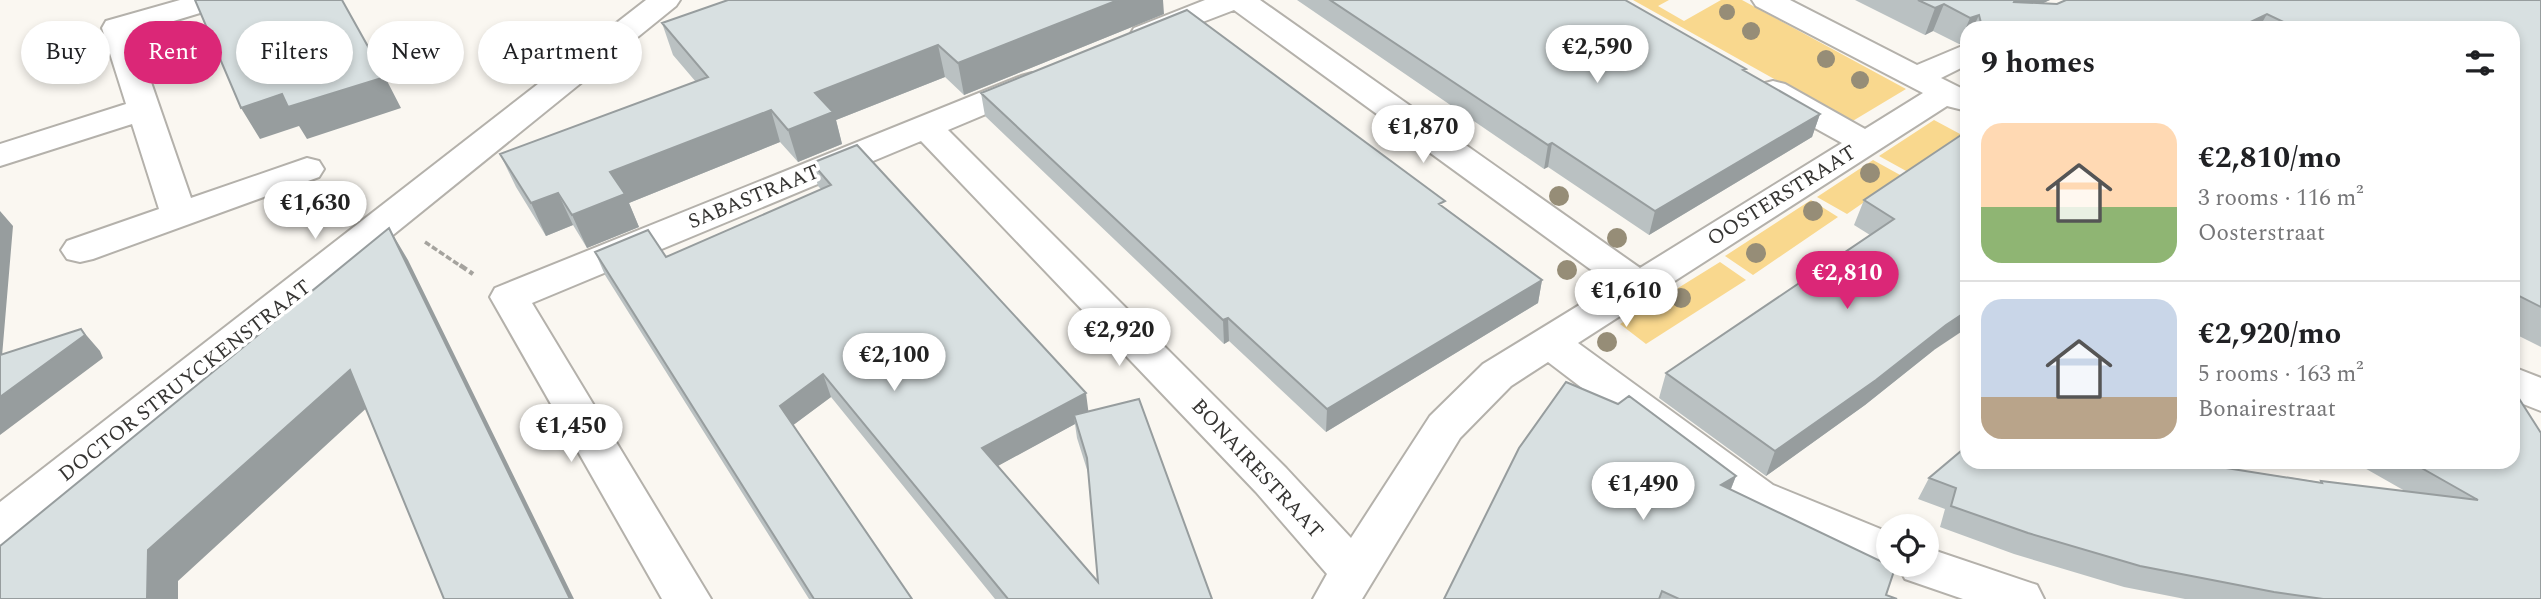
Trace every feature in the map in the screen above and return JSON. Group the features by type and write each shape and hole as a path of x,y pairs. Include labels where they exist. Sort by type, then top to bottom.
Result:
{"street":[{"path":"179,215 117,29 212,0"},
{"name":"DOCTOR STRUYCKENSTRAAT","path":"0,527 665,0"},
{"path":"1116,47 1231,0"},
{"path":"1240,0 1639,286"},
{"path":"1767,0 1943,92"},
{"name":"OOSTERSTRAAT","path":"1345,585 1444,427 1497,375 1943,92 1960,64"},
{"name":"SABASTRAAT","path":"509,297 1066,69"},
{"path":"1745,75 1866,143"},
{"path":"0,155 144,109"},
{"name":"BONAIRESTRAAT","path":"926,127 1271,480 1345,585"},
{"path":"80,250 307,169"},
{"path":"509,297 687,599"},
{"path":"1548,341 1757,498 1876,547"},
{"path":"1939,571 2020,599"}],"path":[{"path":"389,219 509,297"}],"shaded area":[{"path":"1633,0 1669,0 1658,6 1684,21 1721,0 1742,0 1906,89 1851,122"},
{"path":"1934,120 1960,134 1908,172 1879,156"},
{"path":"1873,160 1902,176 1847,214 1817,197"},
{"path":"1811,200 1838,217 1753,275 1725,256"},
{"path":"1720,262 1746,280 1646,344 1620,324"}],"building":[{"path":"195,0 342,0 367,45 367,83 288,107 282,94 241,108 222,63 222,21 204,21"},
{"path":"728,0 1118,0 958,63 938,45 815,93 833,112 788,130 771,110 610,172 625,194 572,215 558,193 531,203 500,154 708,77 662,23"},
{"path":"1330,0 1625,0 1820,114 1655,211 1552,143 1548,145"},
{"path":"1918,0 2015,0 2014,2 2057,4 2066,0 2541,0 2541,307 2520,296 2520,21 2282,21 2267,14 2252,21 1980,21 1979,15 1970,18 1944,4 1935,8"},
{"path":"1187,10 1445,201 1439,204 1542,280 1327,409 1228,318 1223,320 981,93"},
{"path":"1960,136 1960,316 1876,380 1775,451 1666,373 1894,219 1864,200"},
{"path":"857,145 1086,393 982,448 1098,582 1087,458 1074,415 1139,399 1212,599 1008,599 823,374 780,406 912,599 814,599 595,252 648,230 666,257 831,185 812,163"},
{"path":"389,228 570,599 444,599 350,370 148,550 147,599 0,599 0,546"},
{"path":"81,329 85,335 0,397 0,355"},
{"path":"1566,382 1618,404 1629,396 1736,476 1721,485 1876,559 1876,577 1892,577 1886,595 1897,599 1679,599 1662,591 1659,599 1444,599 1519,448"},
{"path":"2520,400 2541,433 2541,599 2323,599 2140,566 2028,533 1951,506 1956,488 1929,478 1960,452 1960,469 2233,469 2322,483 2321,481 2478,500 2423,469 2520,469"}]}
